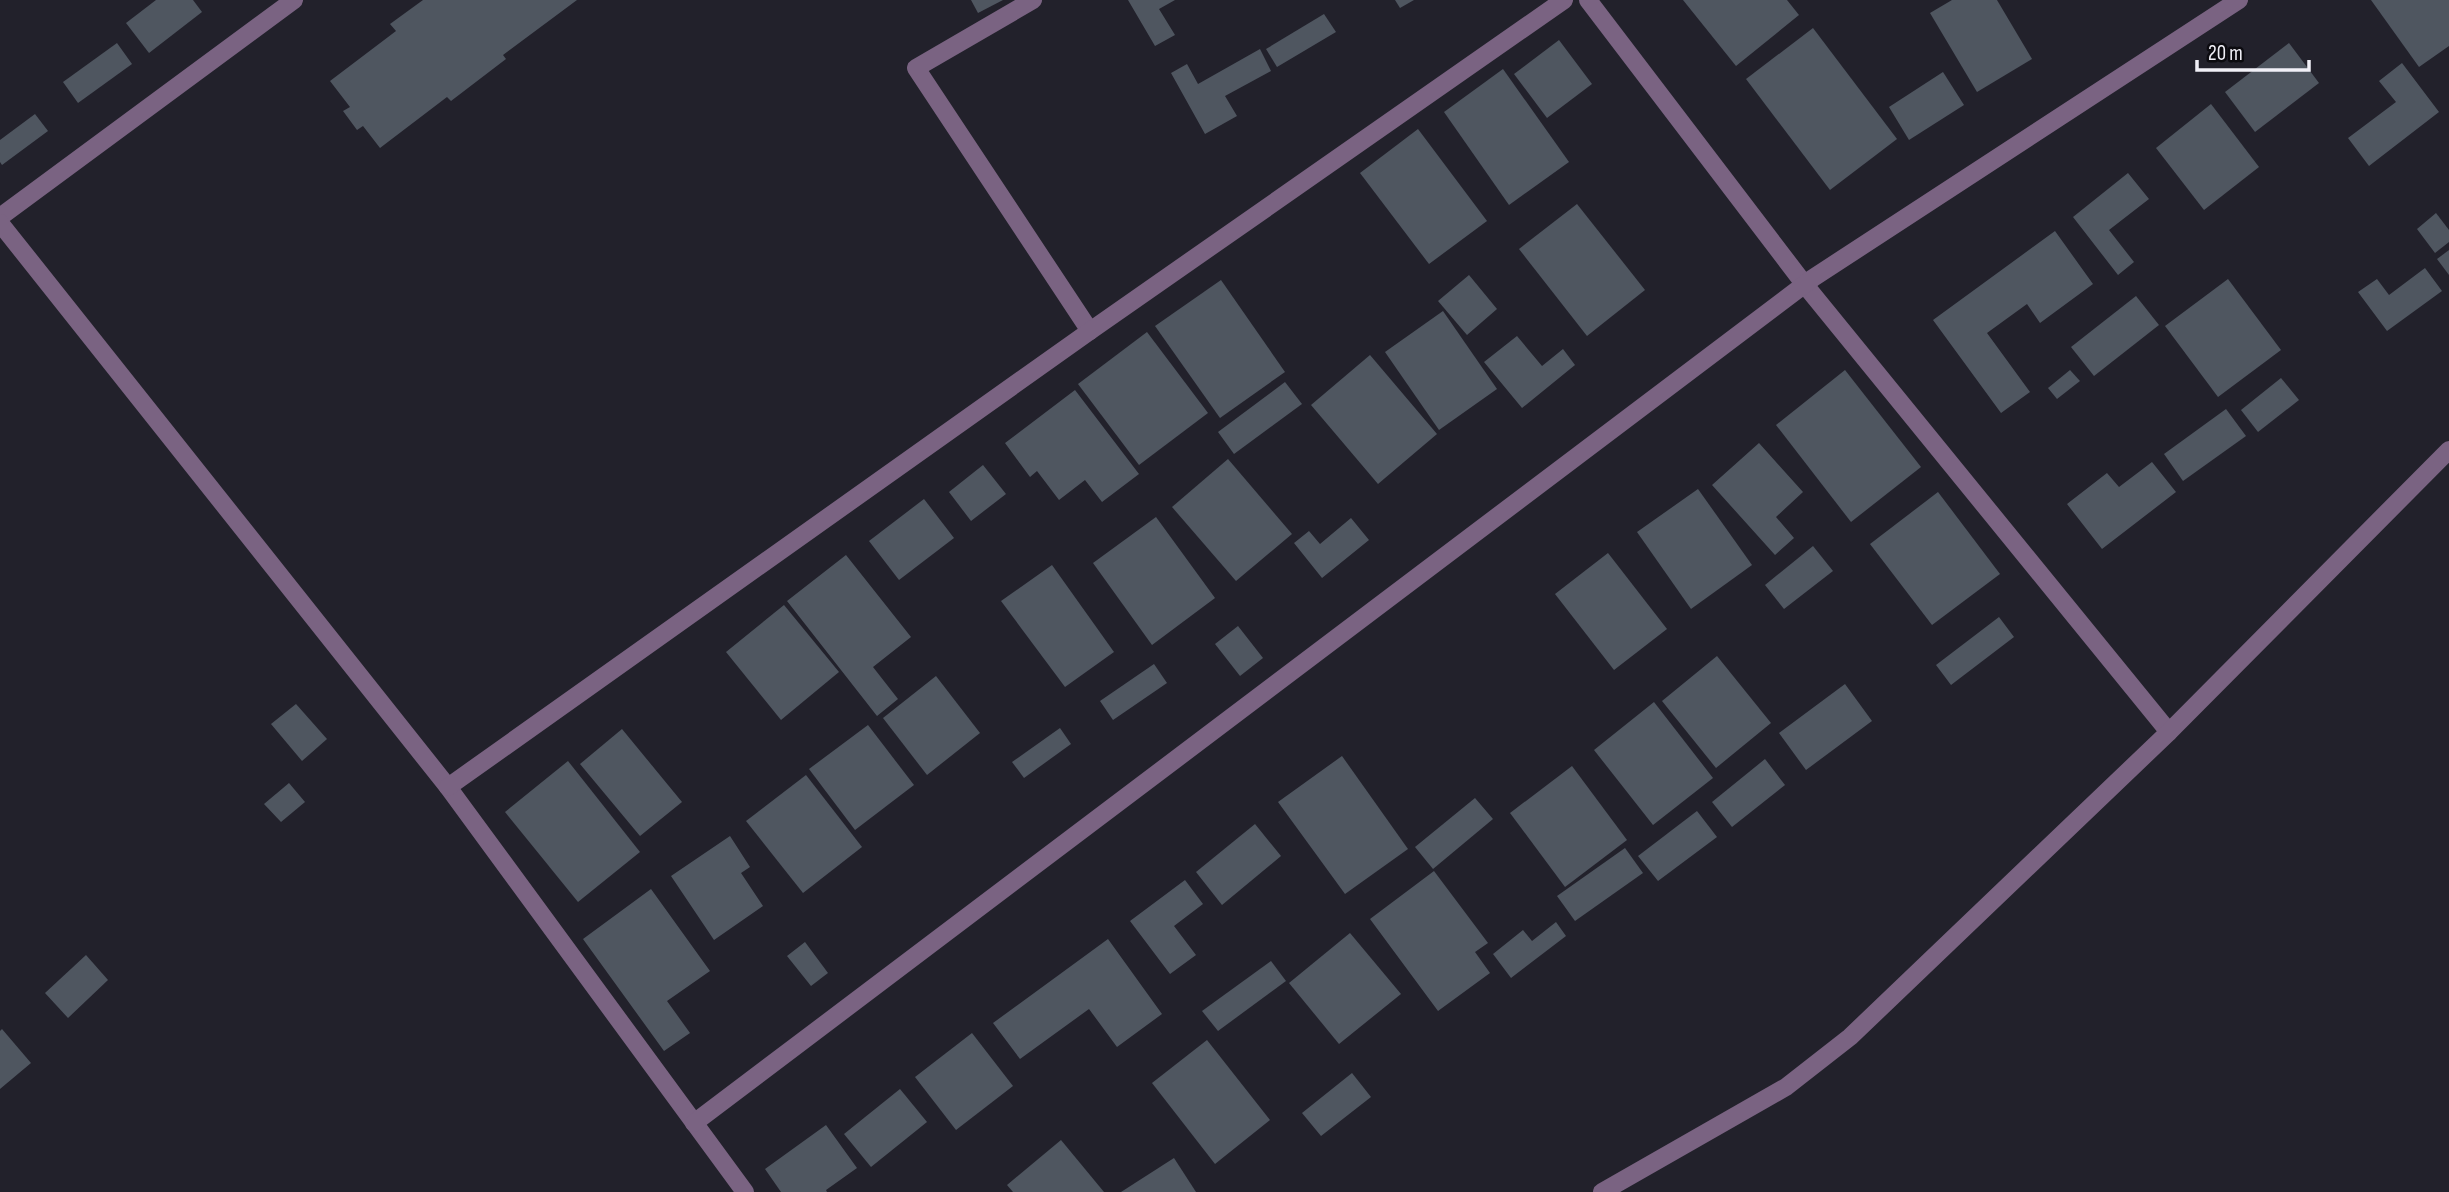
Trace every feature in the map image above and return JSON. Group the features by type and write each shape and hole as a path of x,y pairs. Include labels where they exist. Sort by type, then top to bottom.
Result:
{"street":[{"path":"0,217 294,0"},
{"path":"1033,0 916,68 1090,331"},
{"path":"448,786 1090,331 1564,0"},
{"path":"1587,0 1805,285 2169,732"},
{"path":"694,1123 1805,285 2239,0"},
{"path":"0,223 448,786 745,1192"},
{"path":"1602,1192 1786,1087 1850,1037 2169,732 2449,450"}],"building":[{"path":"156,0 193,0 202,12 149,53 126,23"},
{"path":"423,0 577,0 503,55 506,59 451,101 447,97 380,148 363,126 357,130 343,111 350,107 330,81 396,31 390,24"},
{"path":"971,0 1003,0 978,13"},
{"path":"1128,0 1175,0 1159,9 1175,35 1155,46"},
{"path":"1395,0 1414,0 1400,8"},
{"path":"1683,0 1787,0 1799,15 1736,66"},
{"path":"1952,0 1997,0 2032,59 1977,92 1930,13"},
{"path":"2371,0 2449,0 2449,46 2419,67"},
{"path":"1324,14 1336,32 1277,67 1266,49"},
{"path":"1813,28 1897,139 1830,190 1746,79"},
{"path":"1559,40 1592,84 1547,118 1514,74"},
{"path":"117,43 132,64 78,103 63,82"},
{"path":"2289,43 2319,83 2255,132 2225,92"},
{"path":"1260,49 1271,71 1225,96 1237,116 1205,134 1171,73 1187,64 1198,84"},
{"path":"2402,63 2439,112 2369,166 2348,138 2396,102 2379,81"},
{"path":"1503,69 1569,162 1509,205 1444,112"},
{"path":"1943,72 1964,105 1909,140 1889,107"},
{"path":"2211,104 2259,167 2204,210 2156,148"},
{"path":"35,114 48,131 2,165 0,140"},
{"path":"1418,129 1487,221 1429,264 1360,173"},
{"path":"2128,173 2149,199 2109,230 2134,262 2118,275 2073,217"},
{"path":"1577,204 1645,290 1587,336 1519,249"},
{"path":"2436,213 2449,230 2449,242 2435,253 2417,229"},
{"path":"2055,231 2093,284 2040,323 2027,304 1987,333 2030,392 2001,413 1933,320"},
{"path":"2449,250 2449,275 2437,259"},
{"path":"2425,268 2442,291 2387,331 2358,292 2377,279 2389,295"},
{"path":"1469,275 1497,309 1467,335 1438,301"},
{"path":"2228,279 2281,350 2218,397 2165,326"},
{"path":"1221,280 1285,372 1220,418 1155,326"},
{"path":"2136,296 2159,325 2094,376 2071,347"},
{"path":"1443,311 1497,389 1439,430 1385,352"},
{"path":"1147,332 1208,413 1139,465 1078,384"},
{"path":"1517,336 1542,366 1563,349 1575,365 1522,408 1484,362"},
{"path":"1370,355 1437,434 1378,484 1311,405"},
{"path":"1845,370 1921,467 1851,522 1776,425"},
{"path":"2070,370 2080,381 2057,399 2048,388"},
{"path":"2281,378 2299,400 2258,432 2241,410"},
{"path":"1285,382 1302,404 1234,454 1218,432"},
{"path":"1075,390 1139,474 1102,502 1085,480 1059,500 1037,471 1030,477 1005,443"},
{"path":"2226,409 2246,436 2183,481 2164,454"},
{"path":"1759,443 1803,492 1776,517 1794,538 1775,555 1712,485"},
{"path":"1228,459 1292,534 1236,581 1172,507"},
{"path":"2152,462 2176,492 2102,549 2067,504 2107,473 2119,487"},
{"path":"983,465 1006,494 971,521 949,492"},
{"path":"1698,489 1752,565 1691,609 1637,532"},
{"path":"1938,492 2000,574 1932,625 1870,544"},
{"path":"924,499 954,538 899,580 869,541"},
{"path":"1156,517 1215,598 1152,645 1093,563"},
{"path":"1351,518 1369,540 1322,578 1294,543 1309,531 1320,544"},
{"path":"1813,546 1833,571 1784,609 1765,585"},
{"path":"1608,553 1667,629 1614,670 1555,594"},
{"path":"846,555 911,637 873,667 898,699 877,716 787,601"},
{"path":"1052,565 1114,652 1065,687 1001,601"},
{"path":"784,605 839,672 781,720 726,652"},
{"path":"1999,617 2014,637 1951,685 1936,665"},
{"path":"1238,626 1263,658 1240,676 1215,644"},
{"path":"1717,656 1771,723 1716,768 1662,701"},
{"path":"1154,664 1167,683 1113,720 1100,701"},
{"path":"936,676 980,733 927,775 883,718"},
{"path":"1845,684 1872,721 1806,770 1779,733"},
{"path":"1654,702 1713,778 1653,825 1594,750"},
{"path":"296,704 327,739 302,761 271,724"},
{"path":"868,725 914,785 855,830 809,769"},
{"path":"1060,728 1071,744 1024,778 1012,762"},
{"path":"622,729 682,802 640,836 580,764"},
{"path":"1342,756 1408,849 1345,894 1278,802"},
{"path":"1765,759 1785,785 1732,827 1712,802"},
{"path":"568,761 640,852 578,902 505,812"},
{"path":"1572,766 1627,840 1565,887 1510,813"},
{"path":"806,775 862,847 803,893 746,821"},
{"path":"289,783 305,802 281,822 264,804"},
{"path":"1475,798 1493,819 1433,869 1415,847"},
{"path":"1697,811 1717,837 1658,881 1638,856"},
{"path":"1255,824 1281,856 1222,905 1196,872"},
{"path":"730,836 750,867 741,873 763,906 714,940 671,876"},
{"path":"1625,848 1643,873 1575,921 1557,896"},
{"path":"1434,871 1488,943 1475,952 1490,973 1438,1011 1370,919"},
{"path":"1185,880 1203,904 1174,926 1196,955 1170,974 1130,921"},
{"path":"651,889 710,971 667,1001 690,1033 664,1051 583,939"},
{"path":"1556,922 1566,936 1511,978 1493,954 1523,930 1532,941"},
{"path":"1350,933 1401,994 1339,1044 1289,983"},
{"path":"1108,939 1162,1014 1117,1047 1089,1009 1020,1059 993,1023"},
{"path":"805,942 828,973 811,986 787,956"},
{"path":"86,955 108,980 68,1018 45,993"},
{"path":"1271,961 1286,981 1218,1031 1202,1011"},
{"path":"2,1029 31,1063 0,1089 0,1031"},
{"path":"972,1033 1013,1086 956,1130 915,1077"},
{"path":"1207,1040 1270,1120 1215,1164 1152,1083"},
{"path":"1352,1073 1371,1097 1321,1136 1302,1113"},
{"path":"900,1089 927,1122 871,1167 844,1134"},
{"path":"826,1125 857,1168 826,1190 827,1192 781,1192 765,1169"},
{"path":"1061,1140 1104,1192 1013,1192 1007,1185"},
{"path":"1174,1158 1196,1192 1121,1192"}]}
